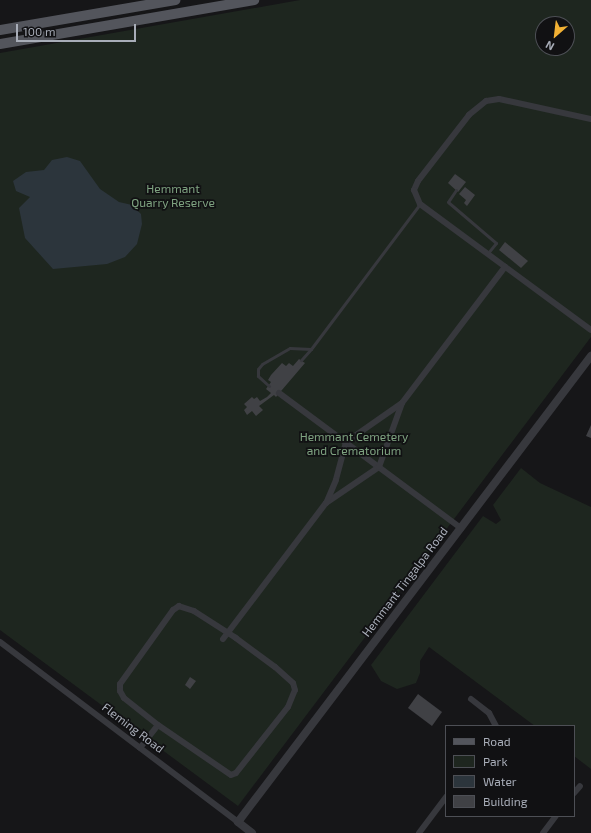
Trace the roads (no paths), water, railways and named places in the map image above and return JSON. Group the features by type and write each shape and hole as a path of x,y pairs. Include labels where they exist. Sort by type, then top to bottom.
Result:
{"main road":[{"path":"0,30 175,0"},
{"path":"0,44 254,0"}],"street":[{"path":"591,118 498,99 486,101 469,115 418,180 414,190 420,204 591,330"},
{"path":"326,503 346,487 379,467 392,426 402,403 505,267"},
{"name":"Hemmant Tingalpa Road","path":"238,822 591,356"},
{"path":"279,393 461,528"},
{"path":"225,636 326,503 336,480 346,442 382,419 402,403"},
{"path":"382,419 392,426"},
{"path":"336,480 346,487"},
{"path":"179,606 187,607 225,636 275,667 293,683 295,690 288,707 236,773 232,775 158,725 124,698 120,691 120,684 173,610 179,606"},
{"name":"Fleming Road","path":"0,642 252,833"},
{"path":"471,699 494,718 496,725"},
{"path":"140,748 158,725"},
{"path":"575,793 580,786"},
{"path":"419,833 445,798"},
{"path":"543,833 555,817"}],"lane":[{"path":"456,190 448,202 496,243 487,254"},
{"path":"301,360 420,204"},
{"path":"268,386 258,376 258,369 262,364 290,348 310,349"}],"water":[{"path":"67,157 80,161 100,189 119,202 132,205 141,214 142,224 137,244 125,257 107,264 53,269 25,238 19,208 30,197 16,191 13,181 26,172 44,170 52,160"}],"park label":[{"name":"Hemmant Quarry Reserve","path":"173,196"},
{"name":"Hemmant Cemetery and Crematorium","path":"354,444"}]}
